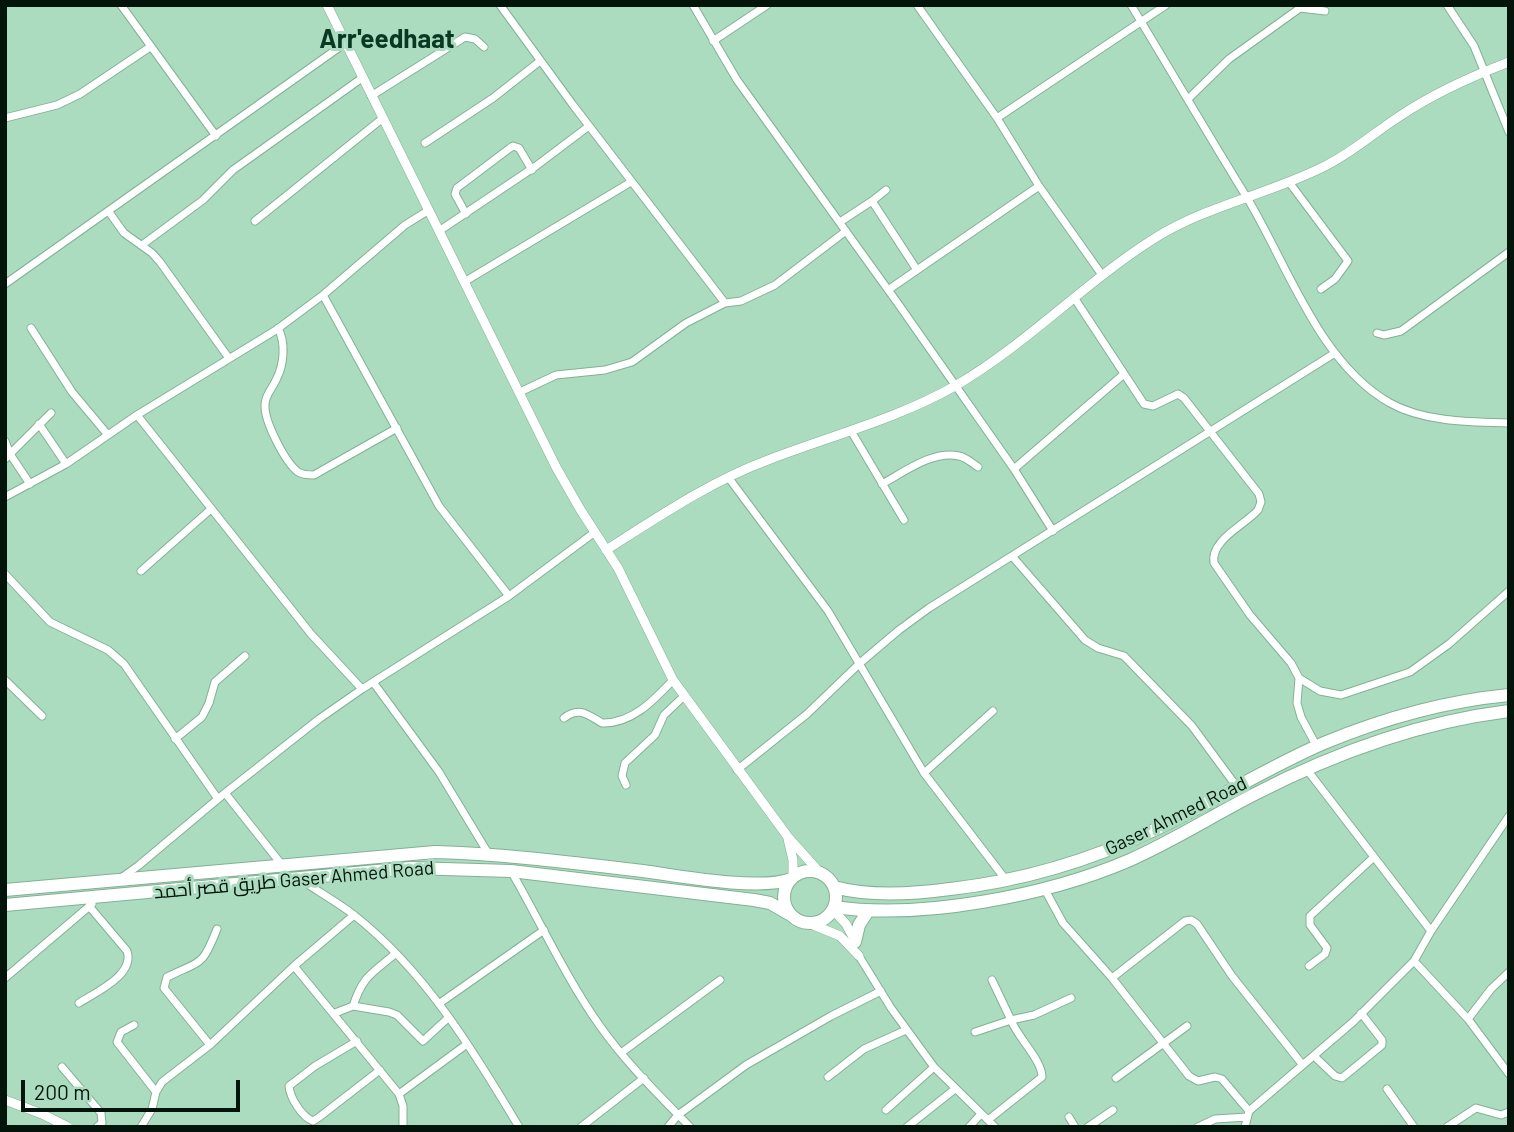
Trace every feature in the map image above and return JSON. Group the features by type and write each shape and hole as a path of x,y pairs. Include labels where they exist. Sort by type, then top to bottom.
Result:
{"main road":[{"name":"Gaser Ahmed Road","path":"834,887 848,891 928,892 1006,881 1060,868 1152,831 1317,747 1364,728 1453,704 1509,695"},
{"name":"Gaser Ahmed Road","path":"833,909 868,911 971,903 1045,888 1097,873 1132,859 1255,794 1338,757 1434,725 1509,711"},
{"name":"طريق قصر أحمد Gaser Ahmed Road","path":"5,890 435,852 488,853 713,880 776,883 792,879"},
{"name":"طريق قصر أحمد Gaser Ahmed Road","path":"5,905 410,868 511,872 754,900 770,903 789,914"},
{"path":"810,871 822,874 834,887 836,897 833,909 820,922 799,921 789,914 784,896 792,879 810,871"},
{"path":"855,942 859,925 868,911"}],"street":[{"path":"121,5 216,136"},
{"path":"327,5 556,467 606,550 673,680 788,837 822,874"},
{"path":"500,5 631,182 725,303"},
{"path":"705,5 695,8 737,80 1014,469 1053,531"},
{"path":"713,41 767,5"},
{"path":"917,5 997,118 1039,186 1102,275"},
{"path":"1131,5 1232,177 1246,196 1335,353 1349,370 1371,390 1412,412 1435,417 1509,423"},
{"path":"997,118 1166,5"},
{"path":"1447,5 1474,46 1509,132"},
{"path":"1188,99 1229,59 1300,8 1325,11"},
{"path":"371,96 465,37 475,39 484,47"},
{"path":"5,284 344,44"},
{"path":"5,118 57,105 80,94 150,47"},
{"path":"425,143 493,98 540,61"},
{"path":"606,550 728,477 766,460 902,410 954,386 985,367 1075,299 1102,275 1171,229 1337,160 1431,96 1509,62"},
{"path":"142,246 202,200 233,170 362,78"},
{"path":"255,221 383,118"},
{"path":"439,231 532,170 589,126"},
{"path":"466,214 455,194 457,187 513,146 519,148 532,170"},
{"path":"464,282 631,182"},
{"path":"1289,182 1348,261 1335,278 1321,289"},
{"path":"888,290 1039,186"},
{"path":"840,222 886,190"},
{"path":"872,201 917,270"},
{"path":"5,496 66,464 137,415 278,328 323,295 405,225 429,209"},
{"path":"109,212 124,233 152,253 176,282 228,357"},
{"path":"520,392 556,375 605,370 632,362 686,323 725,303 741,301 775,285 846,231"},
{"path":"1377,333 1384,335 1401,331 1509,252"},
{"path":"323,295 439,506 509,596"},
{"path":"1075,299 1144,404 1153,406 1178,394 1185,398 1259,495 1261,502 1253,515 1213,552 1214,563 1250,615 1291,663 1299,678 1320,691 1340,695 1410,672 1449,644 1509,591"},
{"path":"31,328 72,392 108,435"},
{"path":"278,328 283,343 282,359 278,377 266,397 266,420 296,470 306,475 314,475 397,428"},
{"path":"737,770 807,714 899,630 929,608 1335,353"},
{"path":"1014,469 1124,374"},
{"path":"8,457 51,413"},
{"path":"137,415 311,634 362,689"},
{"path":"39,425 66,464"},
{"path":"851,430 904,520"},
{"path":"5,441 8,457 30,484"},
{"path":"882,484 927,460 946,456 960,456 978,467"},
{"path":"728,477 812,589 860,663 924,773 1006,881"},
{"path":"141,571 211,509"},
{"path":"117,880 138,866 318,719 509,596 595,532"},
{"path":"1012,556 1084,640 1098,649 1124,656 1165,698 1210,749 1238,788"},
{"path":"5,574 50,622 108,650 124,664 218,799"},
{"path":"175,739 202,717 215,682 245,656"},
{"path":"1299,678 1297,703 1317,747"},
{"path":"5,680 42,716"},
{"path":"564,718 577,711 585,712 602,723 625,719 650,704 673,680"},
{"path":"373,682 439,772 488,853"},
{"path":"626,785 622,776 625,763 655,735 664,715 684,696"},
{"path":"924,773 993,711"},
{"path":"1308,771 1431,931"},
{"path":"225,793 283,866"},
{"path":"1198,1127 1215,1119 1248,1114 1361,1013 1414,961 1431,931 1509,816"},
{"path":"788,837 792,853 792,879"},
{"path":"1309,966 1325,954 1327,948 1310,925 1310,916 1374,857"},
{"path":"511,872 583,1000 621,1053 690,1127"},
{"path":"298,878 354,915 440,1003 519,1127"},
{"path":"1045,888 1063,923 1112,978 1193,1080 1222,1079 1248,1114 1245,1127"},
{"path":"5,978 100,896"},
{"path":"79,1003 114,980 128,965 129,958 127,951 89,906"},
{"path":"833,909 846,924 859,956"},
{"path":"141,1127 152,1109 156,1092 162,1082 210,1045 294,966 354,915"},
{"path":"1112,978 1185,921 1191,920 1197,924 1232,976 1302,1064"},
{"path":"811,923 840,936 859,956 906,1030 934,1066 995,1127"},
{"path":"210,1045 164,988 164,982 167,976 191,969 204,958 217,929"},
{"path":"440,1003 544,930"},
{"path":"353,1006 360,985 395,954"},
{"path":"1414,961 1468,1019 1509,1074"},
{"path":"294,966 400,1094 403,1127"},
{"path":"1468,1019 1509,972"},
{"path":"621,1053 720,980"},
{"path":"988,1120 1042,1077 1040,1068 1015,1030 992,980"},
{"path":"668,1127 678,1115 746,1065 831,1016 881,991"},
{"path":"975,1032 1034,1015 1071,998"},
{"path":"335,1013 353,1006 397,1015 423,1041 448,1018"},
{"path":"1314,1056 1335,1076 1342,1078 1382,1045 1382,1040 1361,1013"},
{"path":"134,1025 121,1032 117,1042 156,1092"},
{"path":"1116,1078 1187,1026"},
{"path":"828,1077 857,1053 906,1030"},
{"path":"357,1041 314,1066 289,1086 290,1094 307,1118 313,1121 318,1118 380,1070"},
{"path":"400,1094 467,1044"},
{"path":"886,1110 934,1066"},
{"path":"62,1067 101,1113 102,1123 97,1127"},
{"path":"581,1127 644,1078"},
{"path":"907,1127 955,1089"},
{"path":"1387,1089 1413,1127"},
{"path":"5,1100 68,1127"},
{"path":"1447,1127 1476,1108 1500,1115 1509,1112"},
{"path":"1088,1127 1113,1110"},
{"path":"969,1127 981,1114"},
{"path":"1069,1117 1075,1127"}],"district":[{"name":"Arr'eedhaat","path":"387,39"}]}
